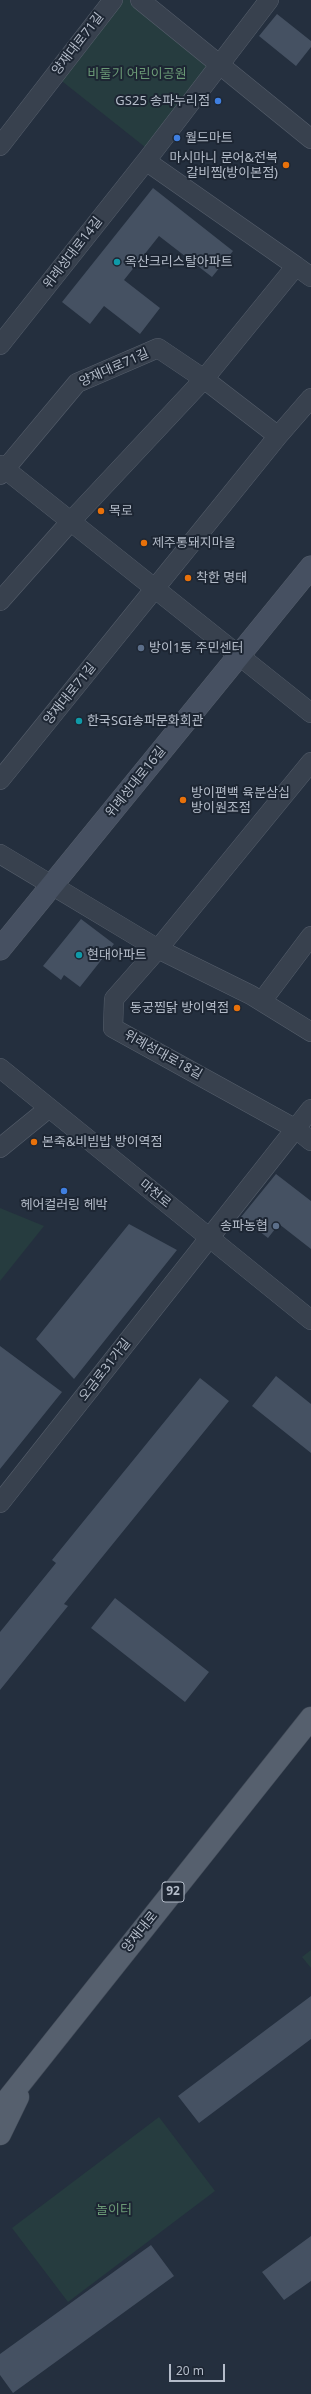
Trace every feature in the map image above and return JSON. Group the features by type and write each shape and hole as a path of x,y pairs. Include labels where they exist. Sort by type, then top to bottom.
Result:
{"main road":[{"name":"양재대로","path":"0,2109 311,1718"},
{"path":"0,2134 34,2066"}],"street":[{"name":"양재대로71길","path":"0,146 113,0"},
{"path":"140,0 311,139"},
{"name":"위례성대로14길","path":"0,345 270,0"},
{"path":"146,160 311,278"},
{"path":"0,601 71,521 204,379 296,266"},
{"name":"양재대로71길","path":"278,436 204,379 158,348 77,383 2,470 71,521 311,712"},
{"name":"양재대로71길","path":"0,780 278,436 311,398"},
{"name":"위례성대로16길","path":"0,949 238,654 311,567"},
{"path":"158,949 311,762"},
{"path":"0,854 158,949 262,1001 311,1032"},
{"path":"262,1001 311,936"},
{"name":"위례성대로18길","path":"158,949 114,1000 113,1028 296,1129 311,1141"},
{"name":"마천로","path":"0,1068 311,1320"},
{"path":"0,1148 49,1108"},
{"path":"210,1238 311,1110"},
{"name":"오금로31가길","path":"0,1503 210,1238"}],"green space":[{"name":"비둘기 어린이공원","path":"119,0 131,0 210,68 145,147 58,78"},
{"path":"0,1208 44,1226 0,1281"},
{"path":"311,1950 311,1968 302,1957"},
{"name":"놀이터","path":"159,2117 215,2191 68,2302 12,2228"}],"building":[{"path":"277,14 311,41 311,47 296,66 259,36"},
{"name":"옥산크리스탈아파트","path":"153,188 233,251 212,277 159,236 124,280 160,308 140,334 104,306 90,324 62,302"},
{"name":"현대아파트","path":"81,919 114,944 80,987 64,975 61,980 43,966"},
{"path":"276,1174 311,1201 311,1249 279,1224 268,1238 241,1217"},
{"path":"129,1224 177,1250 74,1379 36,1339"},
{"path":"0,1346 62,1392 0,1469"},
{"path":"276,1376 311,1404 311,1453 252,1406"},
{"path":"200,1378 229,1401 64,1604 68,1606 0,1690 0,1632 56,1563 52,1560"},
{"path":"115,1598 209,1672 185,1702 91,1628"},
{"path":"311,1996 311,2039 199,2123 178,2096"},
{"path":"311,2236 311,2281 284,2300 262,2272"},
{"path":"151,2245 174,2276 13,2393 0,2375 0,2354"}],"place":[{"name":"GS25 송파누리점","path":"218,101"},
{"name":"월드마트","path":"177,138"},
{"name":"마시마니 문어&전복 갈비찜(방이본점)","path":"286,165"},
{"name":"옥산크리스탈아파트","path":"117,262"},
{"name":"목로","path":"101,511"},
{"name":"제주통돼지마을","path":"144,543"},
{"name":"착한 명태","path":"188,578"},
{"name":"방이1동 주민센터","path":"141,648"},
{"name":"한국SGI송파문화회관","path":"79,721"},
{"name":"방이편백 육분삼십 방이원조점","path":"183,800"},
{"name":"현대아파트","path":"79,955"},
{"name":"동궁찜닭 방이역점","path":"237,1008"},
{"name":"본죽&비빔밥 방이역점","path":"34,1142"},
{"name":"헤어컬러링 헤박","path":"64,1191"},
{"name":"송파농협","path":"276,1226"}]}
